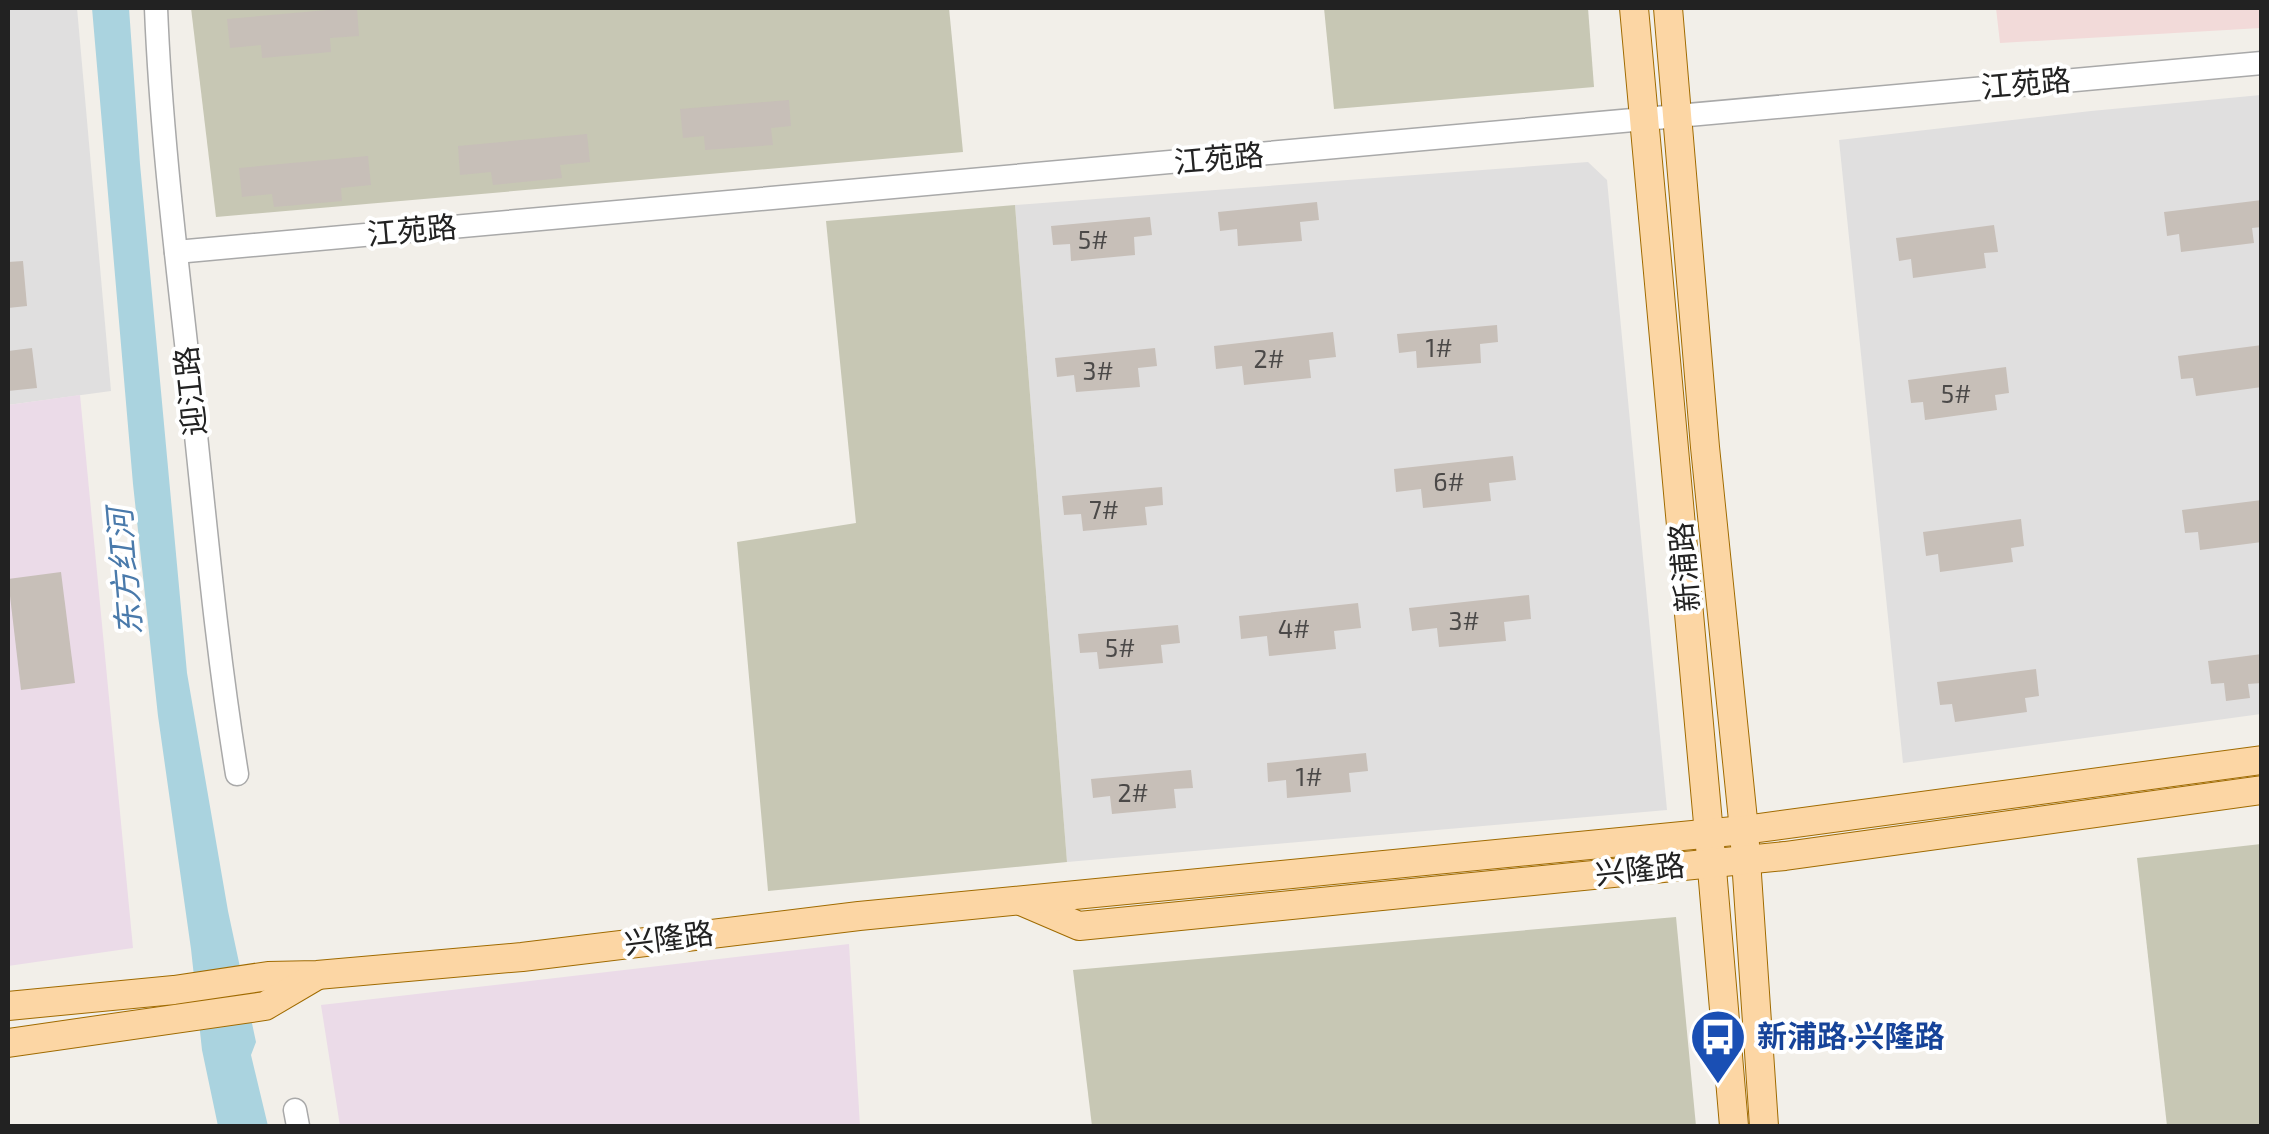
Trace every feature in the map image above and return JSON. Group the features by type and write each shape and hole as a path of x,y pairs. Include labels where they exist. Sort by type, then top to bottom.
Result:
{"main road":[{"name":"新浦路","path":"1634,8 1734,1126"},
{"name":"新浦路","path":"1668,8 1705,447 1744,830 1764,1126"},
{"name":"兴隆路","path":"8,1006 174,990 268,976 522,956 859,916 1710,834 2262,760"},
{"name":"兴隆路","path":"1022,901 1079,926 1746,860 2262,790"},
{"name":"兴隆路","path":"8,1044 265,1006 317,975"}],"street":[{"name":"迎江路","path":"156,8 158,72 176,252 223,691 237,774"},
{"name":"江苑路","path":"176,252 2262,63"}],"shaded area":[{"path":"8,8 77,8 111,391 8,405"},
{"path":"191,8 949,8 963,152 216,217"},
{"path":"1324,8 1588,8 1594,87 1334,109"},
{"path":"1996,8 2261,8 2261,28 2000,43"},
{"path":"2261,95 2261,714 1903,763 1839,140"},
{"path":"1588,162 1607,180 1667,810 1067,862 1015,205"},
{"path":"1015,205 1067,862 768,891 737,542 856,523 826,221"},
{"path":"80,395 133,948 8,966 8,405"},
{"path":"2261,844 2261,1126 2167,1126 2137,858"},
{"path":"1676,917 1696,1126 1092,1126 1073,970"},
{"path":"849,944 860,1126 340,1126 321,1005"}],"water":[{"path":"92,8 129,8 187,673 228,911 256,1042 251,1055 268,1126 218,1126 202,1050 158,716 133,484"}],"building":[{"path":"357,8 359,36 330,38 331,52 262,58 261,45 230,48 227,19"},
{"path":"789,100 791,126 771,128 773,145 705,150 704,136 683,138 680,109"},
{"path":"587,134 590,162 560,165 562,178 493,185 491,172 460,175 458,146"},
{"path":"368,156 371,185 341,188 342,201 274,207 272,194 242,197 239,168"},
{"path":"2262,200 2262,227 2252,228 2254,243 2181,252 2179,234 2167,236 2164,212"},
{"path":"1317,202 1319,220 1300,222 1302,241 1238,246 1237,229 1220,231 1218,212"},
{"path":"1150,217 1152,235 1134,237 1135,255 1071,261 1070,244 1053,245 1051,226"},
{"path":"1994,225 1998,252 1984,253 1986,268 1913,278 1911,259 1899,261 1896,238"},
{"path":"23,261 27,306 8,308 8,262"},
{"path":"1497,325 1498,342 1480,344 1481,363 1417,368 1416,351 1399,353 1397,334"},
{"path":"1333,332 1336,357 1309,360 1311,378 1244,385 1242,366 1216,369 1214,346"},
{"path":"2262,345 2262,387 2196,396 2193,378 2181,379 2178,356"},
{"path":"32,348 37,388 8,391 8,351"},
{"path":"1155,348 1157,366 1138,368 1140,387 1076,392 1074,375 1057,377 1055,358"},
{"path":"2006,367 2009,393 1995,395 1997,410 1925,420 1923,402 1911,403 1908,380"},
{"path":"1513,456 1516,480 1489,483 1491,501 1423,508 1421,489 1396,492 1394,469"},
{"path":"1162,487 1163,505 1145,507 1147,525 1083,531 1081,514 1064,515 1062,496"},
{"path":"2262,500 2262,542 2200,550 2198,532 2185,533 2182,510"},
{"path":"2021,519 2024,546 2011,548 2013,562 1940,572 1938,554 1926,556 1923,532"},
{"path":"61,572 75,683 21,690 8,579"},
{"path":"1529,595 1531,619 1504,622 1506,641 1439,647 1437,628 1412,631 1409,608"},
{"path":"1358,603 1361,628 1334,631 1336,649 1269,656 1267,636 1241,639 1239,616"},
{"path":"1178,625 1180,643 1161,645 1163,663 1099,669 1097,652 1080,653 1078,634"},
{"path":"2262,654 2262,683 2248,684 2250,698 2226,701 2224,683 2211,684 2208,661"},
{"path":"2036,669 2039,696 2025,698 2027,712 1955,722 1952,704 1940,705 1937,682"},
{"path":"1366,753 1368,771 1349,773 1351,792 1287,798 1286,780 1268,782 1267,763"},
{"path":"1191,770 1193,788 1174,789 1176,808 1112,814 1110,796 1093,798 1091,779"}],"place":[{"name":"新浦路·兴隆路","path":"1718,1086"}],"water label":[{"name":"东方红河","path":"125,572"}]}
